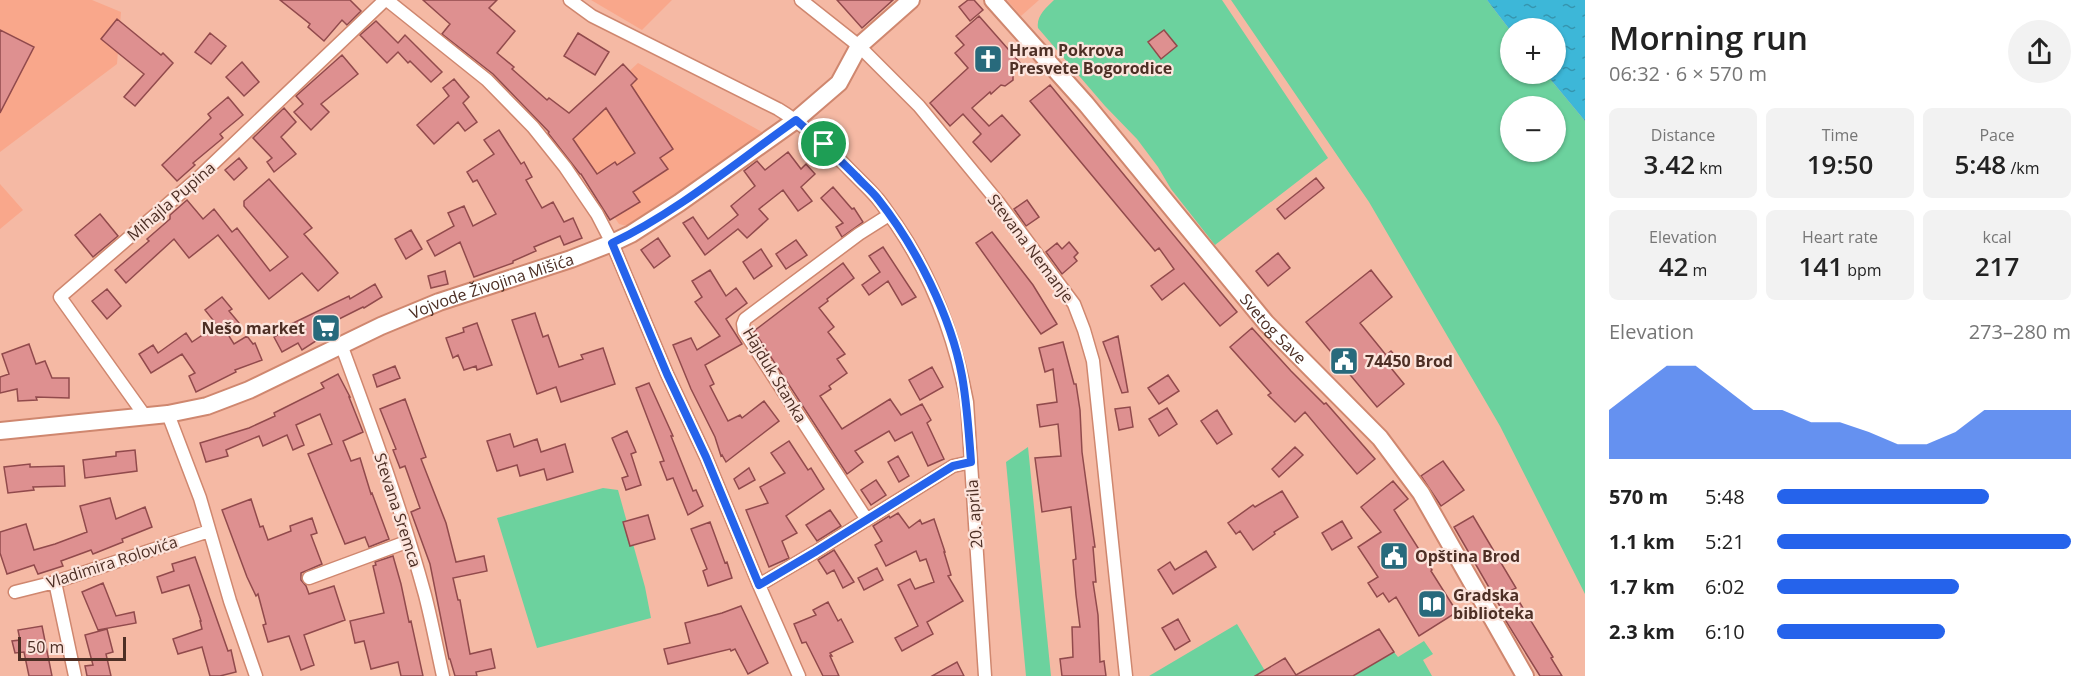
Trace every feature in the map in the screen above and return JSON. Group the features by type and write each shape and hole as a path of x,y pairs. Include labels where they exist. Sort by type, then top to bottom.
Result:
{"street":[{"path":"386,0 486,80 533,127 565,167 597,214 612,243 800,676"},
{"name":"Mihajla Pupina","path":"145,416 60,297 197,179 386,0"},
{"name":"20. aprila","path":"570,0 592,16 796,120 824,144 870,191 908,243 936,296 951,333 962,373 967,402 985,676"},
{"name":"Stevana Nemanje","path":"801,0 859,46 919,106 998,202 1074,304 1084,330 1094,370 1126,676"},
{"name":"Vojvode Živojina Mišića","path":"0,431 168,414 207,406 249,390 381,326 439,302 571,259 612,243 631,234 679,203 796,120 839,83 859,46 911,0"},
{"name":"Svetog Save","path":"993,0 1086,104 1266,322 1394,455 1421,493 1525,676"},
{"name":"Hajduk Stanka","path":"867,520 744,331 743,324 744,319 859,234 889,215"},
{"name":"Stevana Sremca","path":"342,346 374,432 409,541 425,597 443,676"},
{"path":"168,414 200,498 230,601 256,676"},
{"path":"759,585 953,466 971,462"},
{"name":"Vladimira Rolovića","path":"15,592 55,582 209,531"},
{"path":"309,578 409,541"},
{"path":"55,582 75,676"}],"shaded area":[{"path":"0,0 92,0 121,12 117,64 0,152"},
{"path":"591,0 672,0 642,30"},
{"path":"1007,0 1039,0 1021,16"},
{"path":"638,63 762,132 762,137 639,222 627,226 619,224 563,142 593,105"},
{"path":"0,184 23,210 0,229"}],"green space":[{"path":"1054,0 1222,0 1328,158 1215,245 1171,189 1137,139 1105,106 1038,28 1040,16"},
{"path":"1231,0 1487,0 1501,18 1500,84 1554,84 1564,96 1500,96 1500,162 1566,162 1566,98 1585,121 1585,594 1500,426 1369,202"},
{"path":"1028,447 1051,676 1026,676 1006,462"},
{"path":"603,488 618,490 645,587 651,618 537,648 497,518"},
{"path":"1237,624 1268,676 1149,676"},
{"path":"1424,641 1433,654 1423,660 1432,676 1353,676 1394,652 1398,657"}],"water":[{"path":"1487,0 1585,0 1585,121 1554,84 1566,84 1566,18 1501,18"}],"building":[{"path":"280,0 350,0 361,11 347,25 342,20 324,41 308,27 310,24"},
{"path":"423,0 497,0 489,8 515,31 497,53 547,100 549,98 569,113 623,64 637,79 631,85 673,149 660,158 668,169 633,192 640,202 610,220 581,174 549,132 493,74 442,34 450,24","holes":["606,108 635,153 597,174 573,139"]},
{"path":"837,0 893,0 862,28"},
{"path":"968,0 974,0 983,10 970,21 959,7"},
{"path":"979,16 1022,65 1013,73 1013,80 1005,86 1001,85 991,94 990,92 972,108 989,126 1002,115 1020,135 991,162 973,142 981,134 963,114 950,126 930,103 968,68 955,53 964,45 956,36"},
{"path":"117,19 173,63 135,106 124,97 144,74 101,39"},
{"path":"376,21 398,43 405,35 442,72 431,82 398,52 387,63 360,35"},
{"path":"0,30 34,47 0,113"},
{"path":"1164,30 1177,46 1161,59 1148,42"},
{"path":"210,33 226,46 211,64 195,52"},
{"path":"578,33 609,52 595,75 564,56"},
{"path":"342,55 358,74 321,104 329,112 311,130 294,112 303,104 296,96"},
{"path":"242,62 259,82 244,96 226,77"},
{"path":"454,79 469,97 463,103 477,122 465,131 458,122 434,144 417,125 449,96 443,88"},
{"path":"1050,85 1237,312 1220,326 1184,283 1162,300 1151,286 1174,269 1159,248 1155,251 1030,101"},
{"path":"228,97 243,115 220,134 223,138 193,163 195,165 177,181 162,165 211,118 208,114"},
{"path":"284,108 296,122 281,137 296,154 274,172 267,162 272,158 253,138"},
{"path":"499,130 521,164 524,162 532,177 526,180 542,208 553,202 564,222 573,218 582,238 564,245 560,236 534,247 536,251 513,263 474,277 460,242 435,256 427,241 454,226 448,213 464,206 473,226 496,214 477,180 473,182 467,172 494,154 484,140"},
{"path":"788,152 801,169 806,164 815,174 801,187 812,201 798,211 783,190 759,209 768,219 747,238 738,229 705,255 683,223 693,217 708,239 738,215 731,206 755,186 744,171 757,161 765,170"},
{"path":"239,158 247,168 234,180 225,170"},
{"path":"1316,178 1324,188 1285,219 1277,209"},
{"path":"269,179 312,228 304,234 338,273 318,291 302,273 269,299 218,235 189,258 174,239 126,283 115,270 149,241 147,239 187,200 203,219 214,209 232,232 237,228 270,271 288,257 244,206 244,201"},
{"path":"833,187 852,209 854,208 863,222 842,237 836,227 843,223 821,198"},
{"path":"1027,200 1039,217 1026,226 1014,209"},
{"path":"100,214 118,236 93,257 75,235"},
{"path":"411,230 422,249 406,259 395,239"},
{"path":"992,232 1033,285 1057,324 1041,334 976,243"},
{"path":"658,238 670,256 654,268 641,250"},
{"path":"796,240 807,255 786,269 776,254"},
{"path":"1069,242 1078,253 1074,257 1077,261 1062,274 1046,252 1057,243 1062,249"},
{"path":"883,247 916,297 902,305 888,281 869,295 862,285 880,272 869,256"},
{"path":"761,249 772,266 754,279 743,262"},
{"path":"1278,253 1290,268 1268,286 1256,271"},
{"path":"843,263 854,278 819,308 834,327 828,332 845,354 837,359 847,373 829,386 831,389 820,396 842,429 890,399 901,415 922,404 931,420 927,423 944,459 928,466 912,432 895,441 889,431 855,451 863,462 847,474 754,331"},
{"path":"710,270 726,296 736,288 747,303 726,319 742,344 705,365 714,384 710,386 728,421 740,415 742,418 764,401 779,421 726,462 721,456 715,437 691,389 673,345 691,338 697,350 720,336 695,302 702,297 692,281"},
{"path":"1371,270 1392,297 1360,323 1386,355 1391,351 1399,360 1391,368 1404,384 1377,407 1306,322"},
{"path":"445,271 448,284 431,288 428,276"},
{"path":"375,284 382,297 335,321 339,326 302,350 298,343 282,352 274,337 289,328 287,326 349,296 350,299"},
{"path":"107,289 121,306 107,319 92,301"},
{"path":"222,297 232,309 229,311 239,323 227,333 234,344 247,336 253,344 255,343 262,360 235,370 236,372 196,392 189,376 195,373 182,354 151,373 139,354 153,345 158,353 186,333 192,342 217,325 205,310"},
{"path":"535,313 543,337 548,335 559,367 583,359 581,355 603,348 615,384 561,402 556,387 537,394 512,320"},
{"path":"477,323 492,365 477,370 476,366 464,370 458,355 453,358 446,338 464,332 463,328"},
{"path":"1252,328 1291,371 1324,404 1326,403 1375,459 1357,474 1305,412 1295,422 1268,395 1271,393 1230,347"},
{"path":"1118,336 1128,392 1122,393 1103,342"},
{"path":"1063,342 1074,384 1076,384 1080,410 1082,452 1095,547 1093,547 1096,582 1093,582 1098,615 1100,662 1104,661 1106,676 1062,676 1060,659 1073,657 1072,627 1080,627 1073,560 1076,559 1071,507 1042,512 1035,458 1061,456 1058,424 1040,427 1037,405 1057,402 1053,369 1045,372 1039,348"},
{"path":"29,344 36,364 45,361 52,378 69,378 69,398 36,397 37,400 18,401 17,389 0,393 0,377 9,374 2,354"},
{"path":"395,366 400,378 377,387 373,375"},
{"path":"932,367 943,387 920,400 909,380"},
{"path":"338,374 350,397 363,432 343,441 351,461 360,458 389,539 369,547 365,537 345,544 308,454 332,444 320,414 296,425 304,445 293,450 287,435 263,446 259,436 226,450 228,456 206,462 200,443 249,428 275,416 274,413 324,388 321,383"},
{"path":"1168,375 1179,391 1159,404 1148,388"},
{"path":"649,383 673,436 671,436 693,491 696,490 703,506 688,515 673,478 667,480 660,462 664,461 636,388"},
{"path":"405,399 426,457 421,459 446,523 456,562 484,556 487,571 453,578 458,600 460,600 470,654 491,649 495,668 476,672 477,676 455,676 449,659 430,564 411,512 420,508 405,466 400,468 393,450 396,449 380,409"},
{"path":"1130,407 1133,427 1119,430 1115,409"},
{"path":"1167,408 1177,424 1159,436 1149,419"},
{"path":"1217,410 1232,434 1217,444 1201,421"},
{"path":"627,431 636,452 631,454 641,485 626,490 622,478 628,476 612,438"},
{"path":"510,434 514,447 537,439 541,452 565,444 573,472 547,480 544,469 520,476 517,465 497,471 487,441"},
{"path":"789,441 808,470 811,468 824,489 786,516 797,533 782,541 789,558 769,567 746,510 768,503 760,487 785,473 771,453"},
{"path":"1295,447 1303,455 1279,477 1272,469"},
{"path":"135,450 137,471 85,478 83,460 116,456 116,452"},
{"path":"898,456 909,476 899,482 888,462"},
{"path":"1443,461 1464,490 1441,506 1421,476"},
{"path":"30,464 30,467 64,466 65,486 33,487 34,490 8,493 4,467"},
{"path":"749,468 755,480 739,489 734,479"},
{"path":"876,480 886,495 871,505 861,490"},
{"path":"1393,481 1408,499 1394,510 1457,612 1419,636 1396,597 1389,602 1383,593 1377,597 1368,583 1378,577 1358,547 1381,532 1361,507"},
{"path":"1282,491 1298,517 1274,532 1275,534 1253,550 1240,531 1236,534 1228,523 1253,505 1255,507"},
{"path":"110,498 116,519 145,507 152,527 93,554 91,550 61,561 63,566 38,574 34,565 7,574 0,553 0,532 26,524 34,550 55,544 87,532 80,506"},
{"path":"251,499 260,527 263,526 268,540 291,531 290,526 312,518 317,533 311,535 322,564 301,573 301,580 309,594 334,586 345,620 304,635 314,665 301,670 289,636 268,642 258,594 256,596 247,577 222,510"},
{"path":"830,510 841,526 817,541 806,525"},
{"path":"898,513 909,528 920,520 922,524 934,519 951,575 948,576 963,601 927,622 933,634 902,651 895,638 918,626 898,585 910,579 915,589 934,582 926,559 920,561 916,551 886,566 875,545 882,541 873,526"},
{"path":"648,515 655,539 630,546 623,522"},
{"path":"1473,516 1516,588 1512,590 1562,676 1540,676 1504,618 1505,615 1454,527"},
{"path":"1342,521 1352,538 1332,550 1322,533"},
{"path":"710,522 732,578 708,586 703,571 707,569 691,529"},
{"path":"834,550 854,582 843,588 834,570 827,574 818,560"},
{"path":"1206,551 1216,567 1173,594 1158,570 1170,562 1175,570"},
{"path":"393,556 423,676 401,676 398,662 371,669 364,641 355,643 350,621 384,613 373,566 376,565 375,562"},
{"path":"195,557 228,651 231,650 236,672 210,676 202,647 178,654 173,639 202,629 201,621 189,585 162,593 157,577 174,571 172,564"},
{"path":"877,568 883,580 864,590 858,578"},
{"path":"103,583 116,616 134,612 136,623 98,630 82,592"},
{"path":"828,602 838,621 841,619 853,642 830,653 839,676 823,676 806,642 802,643 794,624 816,615 813,610"},
{"path":"741,606 768,663 748,674 735,649 731,651 730,649 668,664 664,649 690,643 685,623"},
{"path":"1178,619 1190,641 1175,650 1162,628"},
{"path":"42,626 52,676 29,676 24,652 15,653 12,641 20,640 18,630"},
{"path":"107,629 113,652 106,654 111,676 87,676 85,666 93,665 85,635"},
{"path":"1379,629 1394,652 1353,676 1255,676 1285,658 1296,675"},
{"path":"957,662 964,676 932,676"}],"place":[{"name":"Hram Pokrova Presvete Bogorodice","path":"988,59"},
{"name":"Nešo market","path":"326,328"},
{"name":"74450 Brod","path":"1344,361"},
{"name":"Opština Brod","path":"1394,556"},
{"name":"Gradska biblioteka","path":"1432,604"}],"route":[{"path":"796,120 824,144 878,198 908,243 936,296 951,333 962,373 967,402 971,462 953,466 759,585 706,457 667,374 612,243 631,234 679,203 796,120"}]}
